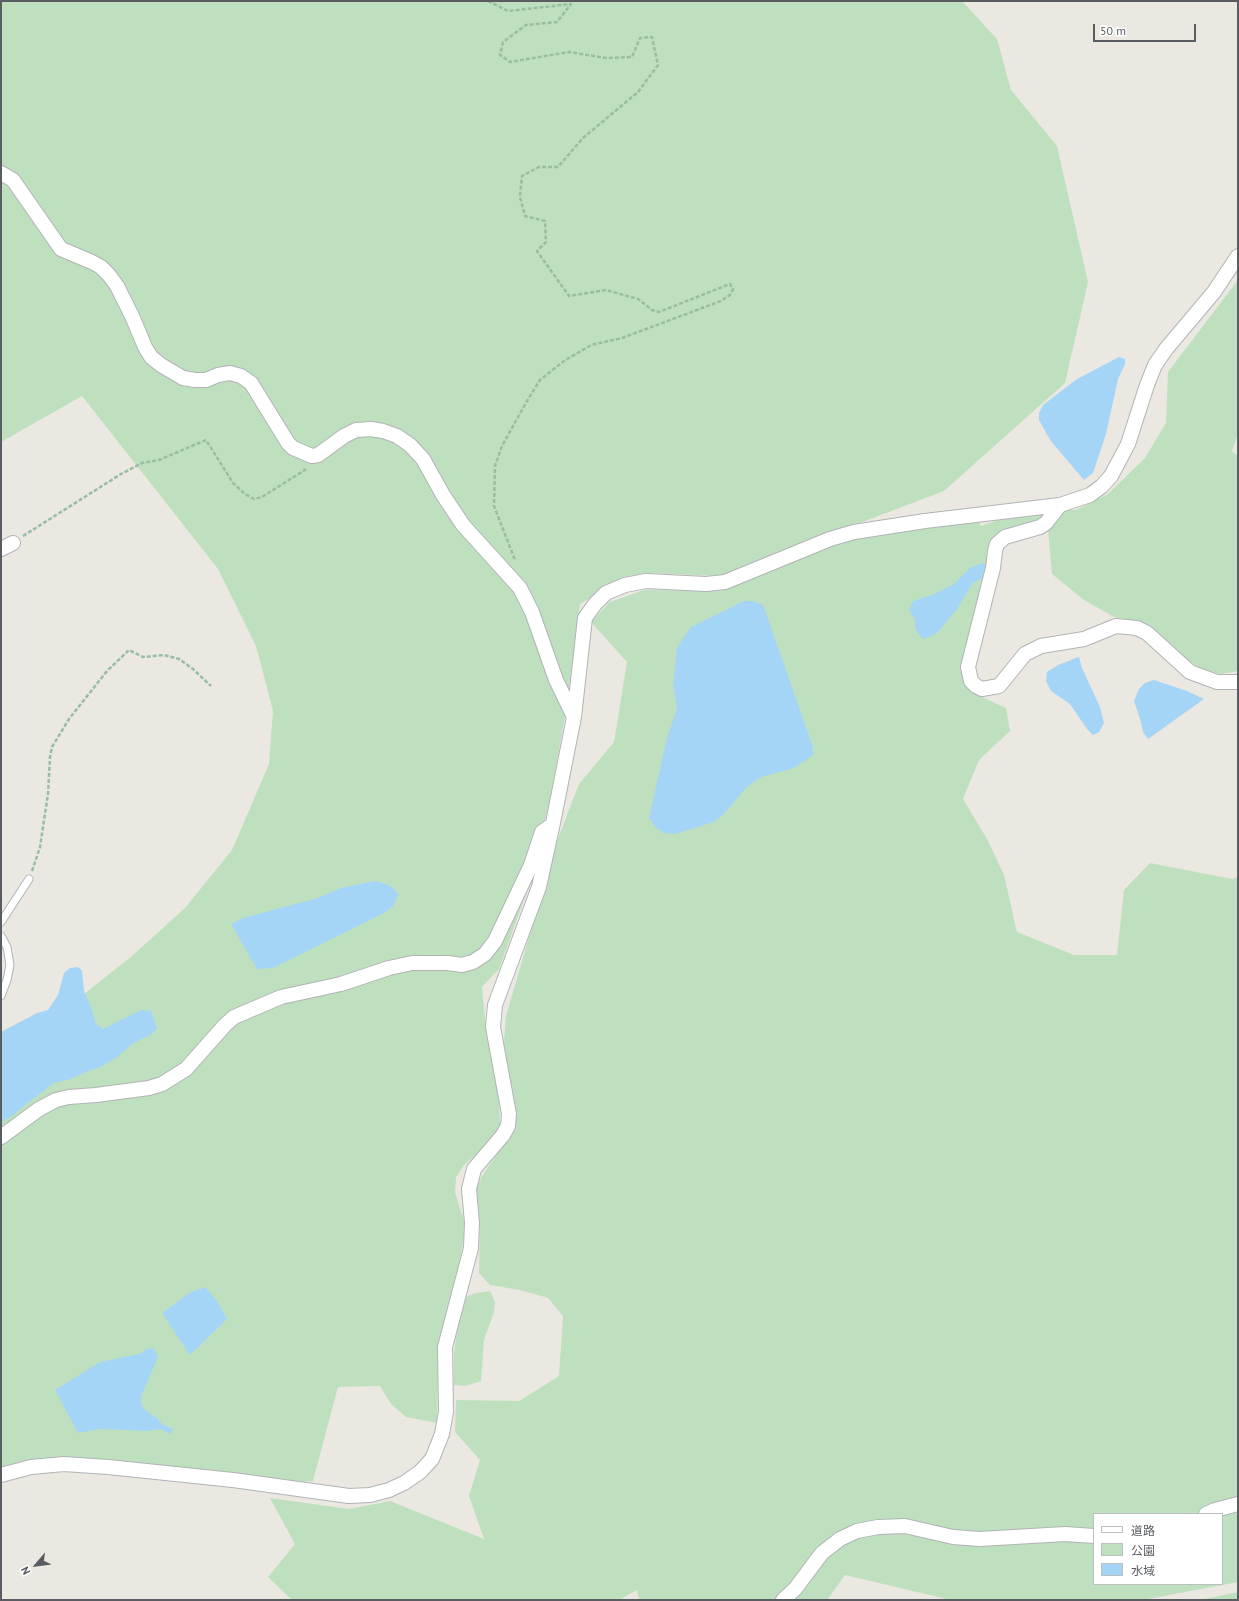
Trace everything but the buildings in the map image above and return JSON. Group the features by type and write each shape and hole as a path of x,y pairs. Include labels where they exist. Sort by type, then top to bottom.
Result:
{"street":[{"path":"1,173 13,180 61,249 92,262 101,267 109,275 117,286 151,357 172,372 183,378 194,380 206,380 230,372 241,376 251,383 288,444 293,448 312,456 318,455 344,436 356,430 371,429 383,431 397,436 410,445 423,459 443,495 463,525 520,588 532,612 556,680 574,717"},
{"path":"1,1475 31,1467 64,1464 233,1480 349,1496 370,1495 389,1490 404,1483 420,1472 432,1459 442,1434 446,1412 445,1347 471,1248 472,1223 469,1189 474,1169 503,1135 508,1126 509,1114 493,1027 496,1005 538,887 553,823 574,717 585,618 595,604 606,593 625,585 646,581 706,584 725,582 830,539 854,532 925,521 1060,505 1090,495 1102,486 1111,476 1128,444 1147,385 1155,366 1166,349 1214,292 1238,256"},
{"path":"1060,505 1046,523 1040,527 1005,537 997,544 993,568 968,667 971,681 976,686 982,689 999,686 1025,654 1041,646 1084,639 1116,626 1137,628 1147,633 1190,672 1217,682 1238,682"},
{"path":"1,1137 38,1109 56,1100 69,1097 149,1088 162,1084 186,1069 234,1017 281,997 341,984 390,968 412,963 448,963 462,965 473,962 485,954 495,941 531,865 542,832 553,823"},
{"path":"1208,1513 1238,1504"},
{"path":"783,1600 795,1589 822,1553 840,1539 857,1531 878,1526 905,1526 954,1537 980,1539 1065,1534 1093,1536"}],"lane":[{"path":"1,922 29,879"},
{"path":"1,936 7,948 10,965 7,980 1,996"}],"path":[{"path":"488,1 508,12 571,4 557,22 526,25 504,42 500,54 510,62 569,52 606,58 632,57 640,38 652,37 658,65 638,92 583,138 558,167 539,167 522,176 520,197 525,216 545,220 546,242 537,251 569,296 606,290 638,299 652,310 659,312 730,284 733,290 730,295 721,301 622,338 590,345 564,361 540,380 527,400 502,446 495,466 494,506 516,563"},
{"path":"7,546 142,463 159,460 206,440 233,483 245,494 254,499 262,497 308,468 318,455"},
{"path":"29,879 40,847 48,794 52,747 69,719 107,671 129,650 143,657 164,655 179,659 193,669 211,686"}],"green space":[{"path":"1,1 962,1 997,39 1011,90 1057,146 1088,282 1065,383 944,491 720,576 651,573 622,579 580,604 565,716 550,799 529,886 499,969 482,987 486,1031 499,1097 500,1126 493,1137 464,1165 456,1177 455,1193 466,1227 459,1263 438,1344 437,1423 406,1417 391,1404 380,1386 338,1387 313,1481 289,1483 153,1464 60,1459 1,1468 1,1046 55,1017 132,956 185,908 232,850 269,764 273,711 256,646 218,569 82,396 1,442"},
{"path":"1238,280 1238,434 1232,451 1238,456 1238,671 1221,674 1205,670 1190,662 1163,637 1142,622 1114,617 1084,600 1052,574 1048,530 1064,510 1076,510 1108,494 1145,458 1166,423 1168,372"},
{"path":"1046,512 1041,521 990,547 972,690 984,698 1006,708 1010,731 979,760 963,799 987,839 1004,875 1017,932 1074,955 1117,955 1124,890 1150,863 1232,879 1238,877 1238,1582 1223,1585 1223,1513 1093,1513 1093,1585 1222,1585 1143,1600 951,1600 845,1575 827,1600 639,1600 637,1590 619,1600 292,1600 268,1577 295,1544 270,1498 349,1509 390,1501 484,1539 469,1496 480,1460 455,1432 456,1400 519,1401 559,1376 563,1316 548,1298 520,1290 490,1285 479,1273 480,1224 475,1193 482,1176 512,1132 503,1053 506,1016 557,841 579,784 614,742 627,662 591,622 610,602 644,590 721,591 844,540 978,521 981,526 1001,519 1015,518 1025,514"},
{"path":"490,1291 495,1302 494,1312 484,1340 481,1381 466,1386 454,1385 454,1354 458,1322 465,1297 476,1293"},
{"path":"1238,1592 1238,1600 1200,1600"}],"water":[{"path":"1119,357 1125,359 1125,364 1118,379 1106,434 1093,473 1084,480 1050,440 1039,420 1039,413 1043,405 1077,379"},
{"path":"984,563 985,566 982,578 972,584 957,609 937,633 923,639 917,632 915,620 909,610 913,601 932,595 954,584 971,567"},
{"path":"744,601 753,601 763,605 813,747 813,755 794,768 761,777 748,786 723,815 714,822 675,834 663,833 655,827 649,818 667,738 677,709 673,685 677,647 691,627"},
{"path":"1079,657 1082,668 1100,707 1104,723 1099,732 1093,735 1087,729 1070,704 1051,691 1046,681 1047,672 1058,665"},
{"path":"1154,680 1187,691 1204,699 1148,739 1143,732 1134,701 1139,689 1145,683"},
{"path":"375,881 389,885 398,895 393,906 386,912 273,968 257,969 231,924 243,918 318,898 341,888"},
{"path":"78,967 82,971 84,991 96,1024 103,1029 141,1010 151,1011 157,1028 152,1034 132,1044 120,1055 101,1067 71,1079 54,1083 12,1116 1,1122 1,1032 37,1013 48,1010 58,995 64,973 70,968"},
{"path":"205,1287 217,1301 227,1319 190,1355 162,1313 189,1293"},
{"path":"154,1348 158,1357 142,1394 141,1401 143,1408 157,1418 162,1424 173,1429 171,1434 160,1429 147,1431 100,1429 78,1433 55,1390 100,1362 139,1354 147,1349"}]}
